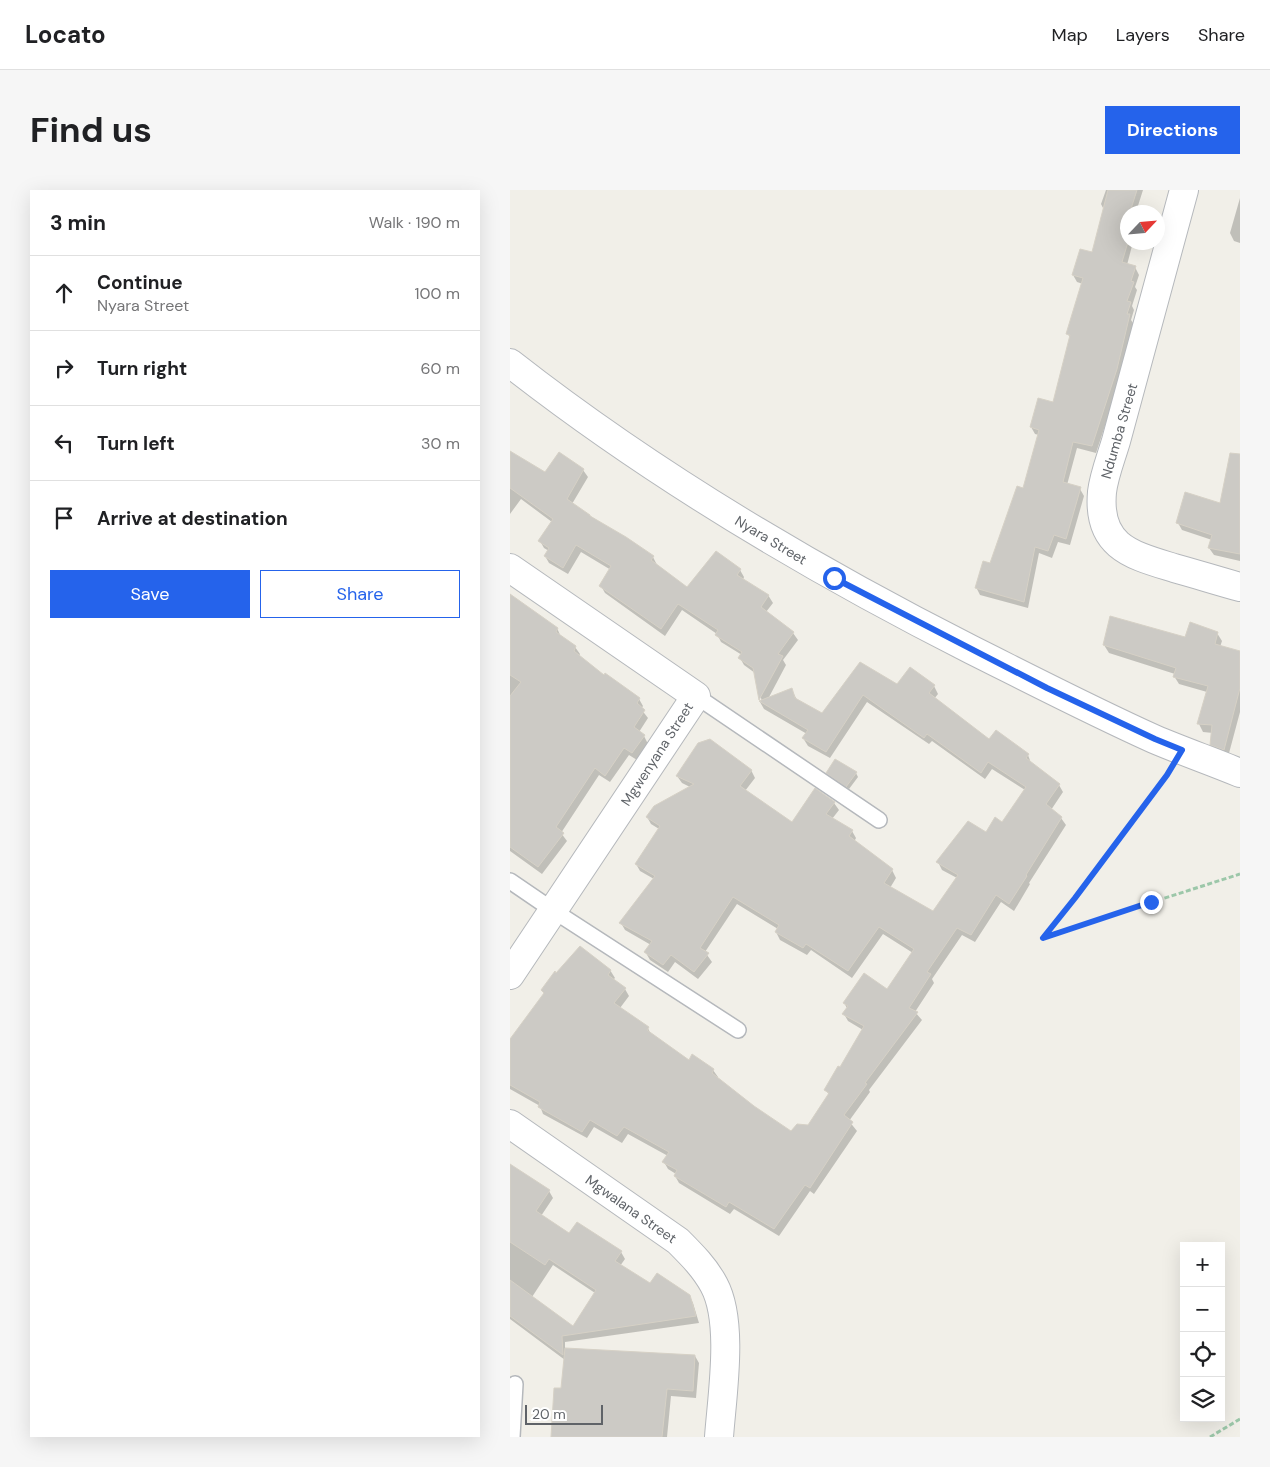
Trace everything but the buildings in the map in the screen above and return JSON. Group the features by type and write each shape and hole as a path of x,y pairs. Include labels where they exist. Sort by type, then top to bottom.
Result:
{"street":[{"name":"Ndumba Street","path":"1184,190 1106,472 1102,493 1103,514 1107,531 1118,545 1135,556 1240,588"},
{"name":"Nyara Street","path":"510,363 566,407 699,497 834,578 1047,688 1155,739 1240,773"},
{"name":"Mgwenyana Street","path":"510,568 696,696 510,975"},
{"name":"Mgwalana Street","path":"510,1124 678,1241 704,1270 715,1287 723,1310 726,1333 720,1437"}],"lane":[{"path":"696,696 879,820"},
{"path":"510,880 554,911 738,1030"},
{"path":"512,1437 515,1384"}],"path":[{"path":"1182,750 1167,775 1043,938 1240,874"},
{"path":"1210,1437 1240,1418"}],"route":[{"path":"834,578 1047,688 1182,750 1167,775 1043,938 1151,902"}]}
